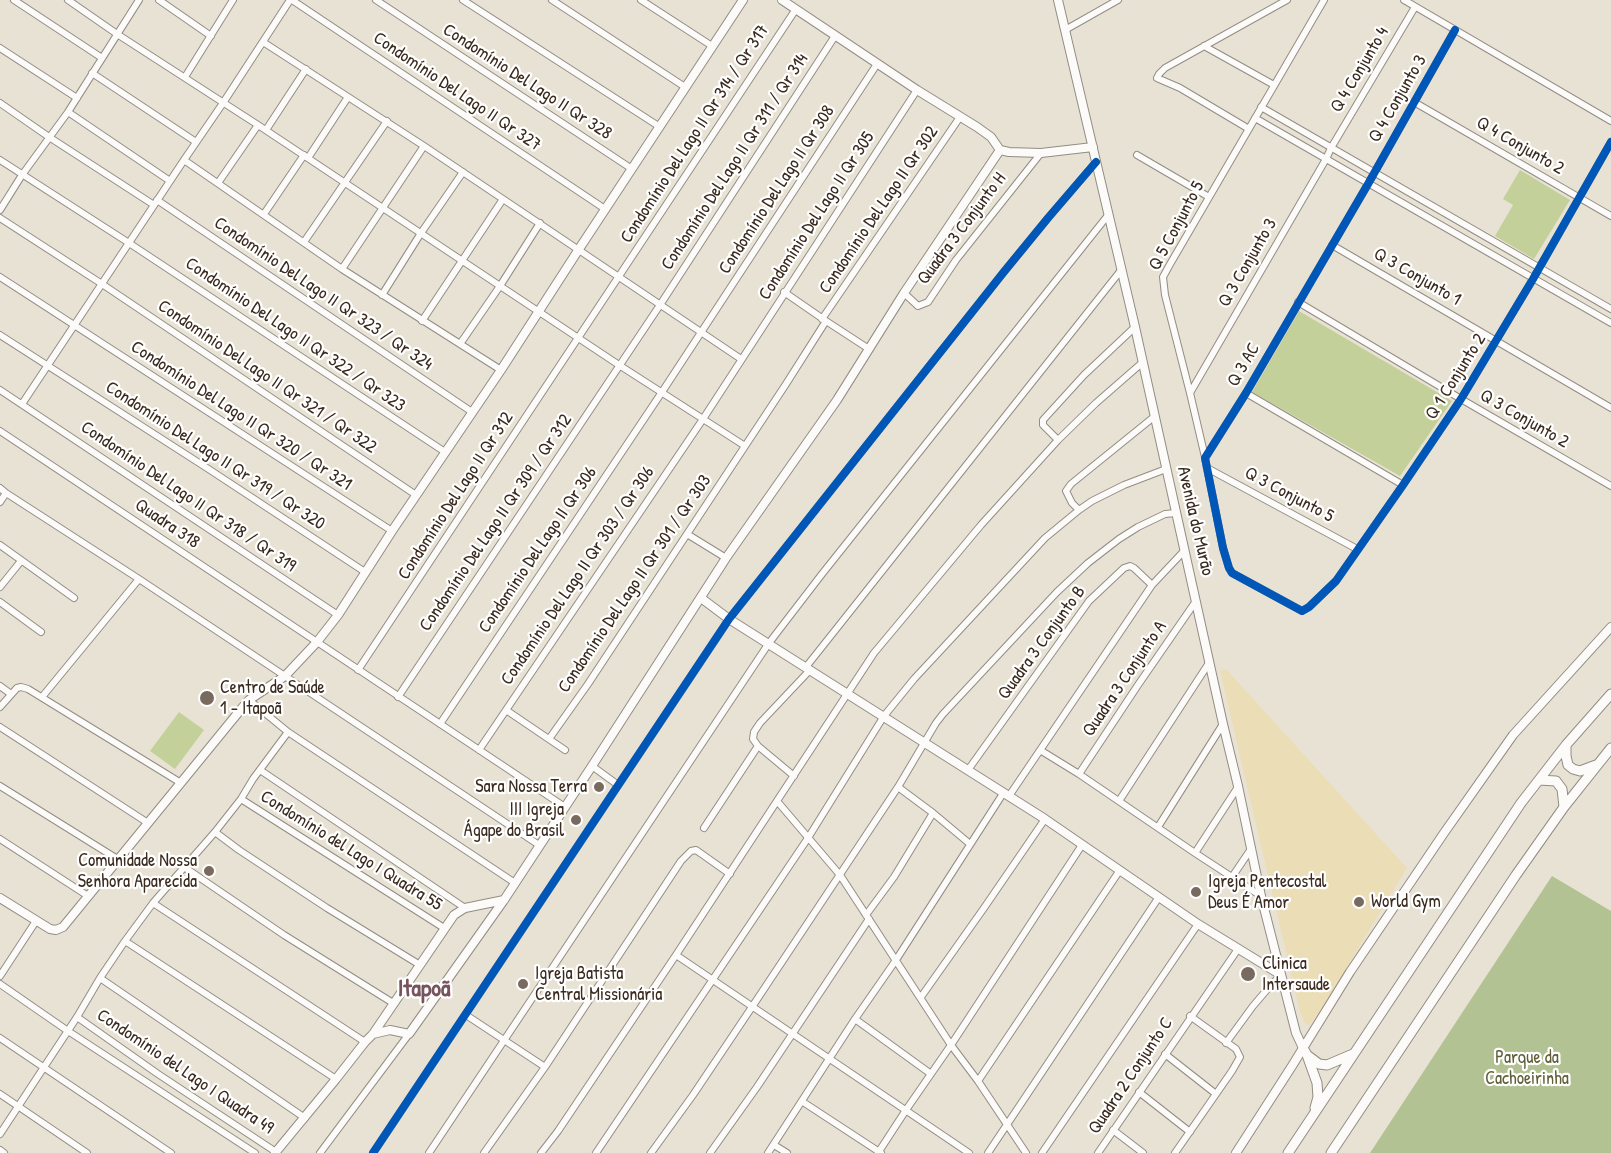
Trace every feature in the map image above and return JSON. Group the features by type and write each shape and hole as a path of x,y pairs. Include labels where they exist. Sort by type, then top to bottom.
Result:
{"main road":[{"path":"1288,1153 1534,784 1611,694"},
{"path":"1566,745 1568,765 1574,770 1580,771 1596,765"},
{"path":"1331,1153 1516,875 1564,807 1611,748"},
{"path":"1539,780 1556,781 1562,789 1564,807"},
{"path":"1305,1051 1319,1064 1327,1065 1355,1053"},
{"path":"1305,1051 1318,1088 1314,1113"}],"street":[{"path":"14,0 102,58"},
{"path":"69,0 117,34 745,446"},
{"path":"0,210 22,175 68,112 139,0"},
{"path":"159,0 211,36"},
{"path":"184,77 233,0"},
{"path":"22,404 291,0"},
{"name":"Condomínio Del Lago II Qr 327","path":"291,0 605,209"},
{"name":"Condomínio Del Lago II Qr 328","path":"376,0 632,169"},
{"path":"463,0 660,127"},
{"path":"552,0 685,87"},
{"path":"641,0 712,46"},
{"path":"320,1153 409,1034 504,900 726,558 837,400 904,293 1000,150 991,137 782,0"},
{"name":"Avenida do Murão","path":"1058,0 1122,269 1261,896 1296,1034 1305,1051"},
{"path":"1065,30 1118,0"},
{"path":"1249,129 1180,88 1157,78 1165,68 1287,0"},
{"name":"Q 5 Conjunto 5","path":"1205,458 1165,295 1163,277 1324,0"},
{"path":"1404,0 1611,121"},
{"path":"0,898 50,929 56,930 63,927 249,700 285,676 317,642 338,615 501,370 660,127 738,2"},
{"name":"Q 4 Conjunto 4","path":"1331,148 1415,7"},
{"name":"Condomínio Del Lago II Qr 314 / Qr 317","path":"578,338 796,9"},
{"name":"Q 4 Conjunto 3","path":"1368,184 1455,30"},
{"name":"Condomínio Del Lago II Qr 311 / Qr 314","path":"619,365 835,36"},
{"path":"263,42 387,121 741,359"},
{"path":"1204,46 1274,85"},
{"path":"0,48 77,98"},
{"name":"Condomínio Del Lago II Qr 308","path":"662,392 877,64"},
{"path":"266,130 306,69"},
{"path":"92,73 196,142"},
{"name":"Condomínio Del Lago II Qr 305","path":"703,419 917,90"},
{"path":"264,214 348,97"},
{"name":"Q 4 Conjunto 2","path":"1414,102 1611,216"},
{"name":"Condomínio Del Lago II Qr 323 / Qr 324","path":"0,103 49,137 155,202 472,412"},
{"path":"1261,107 1611,309"},
{"path":"68,112 170,181"},
{"name":"Condomínio Del Lago II Qr 302","path":"745,446 824,320 960,117"},
{"path":"1255,118 1611,323"},
{"path":"304,242 387,121"},
{"path":"218,183 258,125"},
{"name":"Q 1 Conjunto 2","path":"1207,468 1223,548 1232,573 1302,611 1308,607 1330,587 1461,399 1497,341 1611,142"},
{"path":"342,269 423,146"},
{"name":"Quadra 3 Conjunto H","path":"1000,150 1041,153 1093,147"},
{"name":"Q 3 Conjunto 3","path":"1190,393 1331,148"},
{"name":"Quadra 3 Conjunto H","path":"904,293 918,306 928,302 956,260 1041,153"},
{"path":"1137,155 1209,197"},
{"name":"Condomínio Del Lago II Qr 322 / Qr 323","path":"0,160 445,452"},
{"path":"184,160 342,269 501,370"},
{"path":"373,1153 729,619 1002,273 1096,162"},
{"path":"382,295 463,172"},
{"name":"Q 3 AC","path":"1205,458 1246,393 1368,184"},
{"path":"423,321 503,198"},
{"path":"429,1153 506,1041 769,643 1109,214"},
{"name":"Condomínio Del Lago II Qr 321 / Qr 322","path":"0,218 416,495"},
{"path":"460,344 540,223"},
{"name":"Q 3 Conjunto 1","path":"1332,245 1611,408"},
{"path":"794,776 758,746 753,739 754,732 808,668 1122,269"},
{"name":"Condomínio Del Lago II Qr 320 / Qr 321","path":"0,277 392,531"},
{"path":"784,292 869,349"},
{"name":"Q 3 Conjunto 2","path":"1298,302 1611,486"},
{"path":"1058,440 1043,425 1043,420 1084,375 1135,327"},
{"name":"Condomínio Del Lago II Qr 319 / Qr 320","path":"0,335 365,572"},
{"name":"Condomínio Del Lago II Qr 312","path":"358,670 578,338"},
{"path":"541,1153 730,874 874,652 928,587 1058,440 1143,362"},
{"name":"Condomínio Del Lago II Qr 309 / Qr 312","path":"398,697 619,365"},
{"name":"Condomínio Del Lago II Qr 318 / Qr 319","path":"0,390 338,615"},
{"name":"Condomínio Del Lago II Qr 306","path":"440,724 662,392"},
{"name":"Q 3 AC","path":"1246,393 1403,485"},
{"path":"1078,510 1066,490 1155,416"},
{"name":"Condomínio Del Lago II Qr 303 / Qr 306","path":"479,750 703,419"},
{"name":"Quadra 318","path":"0,431 565,807"},
{"name":"Condomínio Del Lago II Qr 301 / Qr 303","path":"549,739 588,684 745,446"},
{"path":"1205,458 1207,468"},
{"name":"Q 3 Conjunto 5","path":"1207,468 1357,549"},
{"path":"596,1153 808,838 884,716 914,679 1024,559 1078,510 1125,484 1166,469"},
{"path":"0,488 539,845"},
{"path":"0,502 6,493"},
{"path":"651,1153 752,1007 944,714 1080,570 1138,527 1165,514 1176,513"},
{"path":"687,534 726,558"},
{"path":"0,545 74,598"},
{"path":"768,1153 970,844 1040,750 1152,585 1184,551"},
{"path":"0,587 21,561"},
{"name":"Quadra 3 Conjunto B","path":"968,770 1089,601 1116,574 1130,566 1152,585"},
{"path":"42,697 139,579"},
{"path":"701,598 729,619 1045,819 1198,924 1281,975 1253,1006 1226,1043"},
{"name":"Quadra 3 Conjunto A","path":"1079,774 1196,601"},
{"path":"0,602 41,632"},
{"path":"1236,1153 1305,1051 1374,936 1513,735 1611,627"},
{"path":"1119,801 1209,663"},
{"path":"0,686 11,694"},
{"path":"0,707 17,688 28,689 181,783"},
{"path":"249,700 288,732 515,883"},
{"path":"506,710 565,750"},
{"path":"1158,827 1223,724"},
{"path":"0,727 148,823"},
{"path":"0,1134 124,941 153,903 242,799 288,732"},
{"path":"704,828 758,746"},
{"path":"1040,750 1261,896"},
{"path":"592,766 618,785"},
{"path":"260,770 465,908"},
{"path":"0,786 119,860"},
{"path":"1195,853 1238,786"},
{"path":"898,787 970,844"},
{"name":"Condomínio del Lago I Quadra 55","path":"242,799 444,928"},
{"path":"777,801 840,875 1026,1153"},
{"path":"710,1153 793,1033 933,813"},
{"path":"921,997 1045,819"},
{"path":"215,832 327,908 420,965"},
{"path":"0,839 88,896"},
{"path":"802,1102 879,1152 1082,844"},
{"path":"1232,877 1251,849"},
{"path":"484,1153 545,1067 686,855 696,850 730,874"},
{"path":"184,867 284,935 393,1003"},
{"path":"978,1082 1120,870"},
{"path":"988,1153 1159,897"},
{"path":"276,1153 373,1034 454,915 465,908 504,900"},
{"path":"153,903 365,1042"},
{"path":"476,906 484,914 485,927"},
{"path":"0,976 36,921"},
{"path":"1042,1153 1198,924"},
{"path":"124,941 336,1079"},
{"name":"Quadra 2 Conjunto C","path":"1098,1153 1238,949"},
{"path":"676,955 969,1153"},
{"path":"100,978 305,1118"},
{"name":"Condomínio del Lago I Quadra 49","path":"0,984 255,1153"},
{"path":"466,1015 545,1067"},
{"path":"1175,1153 1240,1057 1236,1049 1190,1016"},
{"name":"Condomínio del Lago I Quadra 49","path":"77,1017 276,1153"},
{"path":"382,1018 390,1030"},
{"path":"855,1019 931,1074"},
{"path":"373,1034 390,1030 409,1034"},
{"path":"0,1038 171,1153"},
{"path":"1164,1054 1216,1094"},
{"path":"1139,1092 1190,1132"},
{"path":"0,1094 87,1153"},
{"path":"1113,1130 1143,1153"},
{"path":"774,1145 787,1153"},
{"path":"0,1150 4,1153"}],"green space":[{"path":"1520,170 1570,200 1534,259 1495,236 1513,205 1503,199"},
{"path":"1299,311 1452,401 1400,476 1252,392"},
{"path":"179,712 204,730 175,769 150,751"},
{"name":"Parque da Cachoeirinha","path":"1552,876 1611,911 1611,1153 1370,1153"}],"sand":[{"path":"1226,669 1407,868 1309,1026 1300,1012 1220,671"}],"cycle path":[{"path":"1455,30 1246,393 1205,458 1223,548 1232,573 1302,611 1336,581 1461,399 1611,142"},
{"path":"373,1153 729,619 1003,273 1096,162"}],"place":[{"name":"Centro de Saúde 1 - Itapoã","path":"207,698"},
{"name":"Sara Nossa Terra","path":"599,787"},
{"name":"III Igreja Ágape do Brasil","path":"576,820"},
{"name":"Comunidade Nossa Senhora Aparecida","path":"209,871"},
{"name":"Igreja Pentecostal Deus É Amor","path":"1196,892"},
{"name":"World Gym","path":"1359,902"},
{"name":"Clinica Intersaude","path":"1248,974"},
{"name":"Igreja Batista Central Missionária","path":"523,984"}],"district":[{"name":"Itapoã","path":"424,990"}]}
